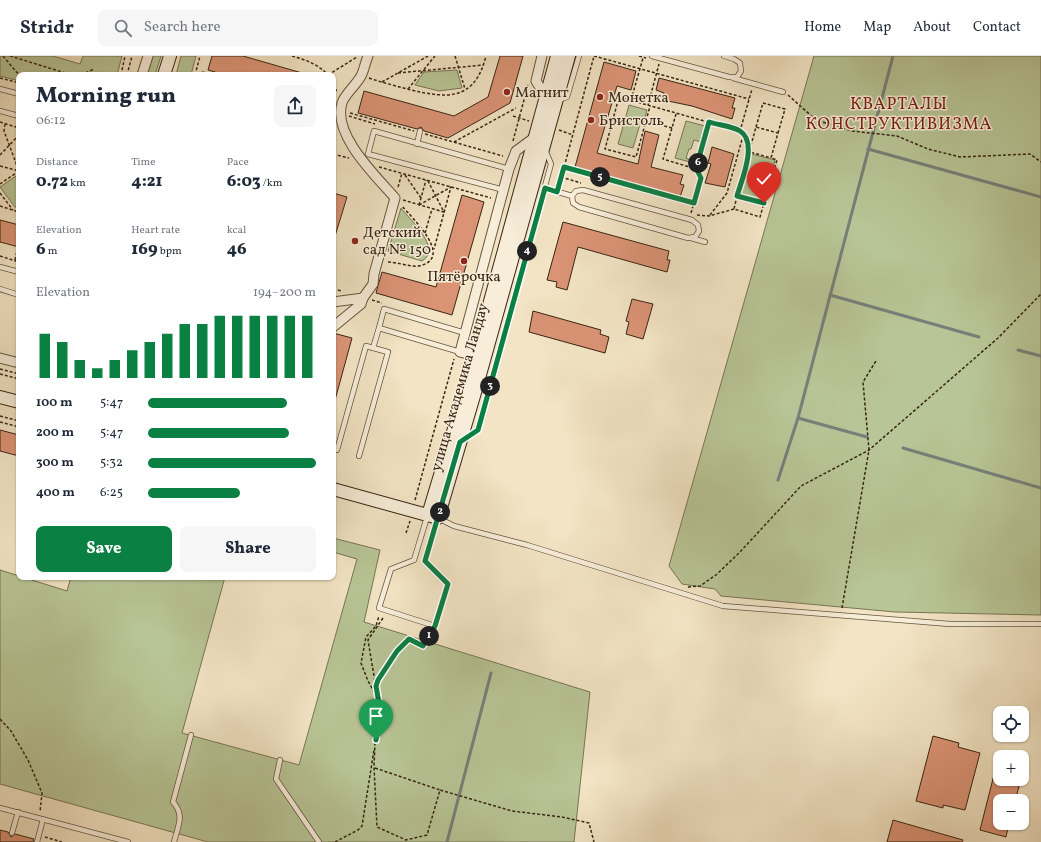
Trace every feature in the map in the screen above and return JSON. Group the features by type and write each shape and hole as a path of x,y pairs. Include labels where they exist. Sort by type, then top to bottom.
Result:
{"street":[{"path":"143,72 148,56"},
{"path":"165,72 170,56"},
{"path":"336,325 361,304 363,298 373,284 374,274 395,198 350,144 343,127 342,103 362,74 363,66 368,56"},
{"path":"542,56 536,81 551,99"},
{"name":"улица Академика Ландау","path":"433,516 460,442 544,147 557,56"},
{"name":"улица Академика Ландау","path":"433,516 474,355 535,137 569,56"},
{"path":"474,355 460,352 509,169 516,152 535,137"},
{"path":"336,302 363,298"},
{"path":"0,358 16,362"},
{"path":"0,397 16,401"},
{"path":"336,490 433,516"}],"lane":[{"path":"551,99 567,97 579,56"},
{"path":"652,56 783,92"},
{"path":"724,56 734,59 740,63 741,71 736,77 733,78"},
{"path":"0,89 16,93"},
{"path":"0,111 16,115"},
{"path":"504,190 368,154 374,131 509,169"},
{"path":"416,144 420,131"},
{"path":"460,442 478,430 551,164 544,147"},
{"path":"545,188 572,196"},
{"path":"691,238 697,234 699,228 692,220 583,190 576,191 572,196 573,203 578,207 705,242"},
{"path":"0,267 16,271"},
{"path":"0,289 16,294"},
{"path":"373,348 384,309 465,333"},
{"path":"379,328 460,352"},
{"path":"337,450 366,346 388,352 359,456"},
{"path":"433,516 425,561 448,584 435,626 379,608 391,569 414,560 433,516"},
{"path":"433,516 454,526 534,548 723,606 950,624 1041,624"},
{"path":"174,842 181,814 179,808 174,802 191,735"},
{"path":"280,760 276,779 319,842"},
{"path":"0,808 128,842"},
{"path":"12,833 18,812"},
{"path":"37,842 41,819"}],"path":[{"path":"3,56 16,72"},
{"path":"10,56 62,72"},
{"path":"122,72 126,56"},
{"path":"128,72 132,56"},
{"path":"196,72 200,56"},
{"path":"292,56 305,59"},
{"path":"302,56 325,72"},
{"path":"333,72 359,56"},
{"path":"382,82 428,56"},
{"path":"408,89 435,56"},
{"path":"455,56 465,89"},
{"path":"362,74 382,82 435,96 447,96 460,92 474,83 482,72 486,56"},
{"path":"557,192 594,56 749,99"},
{"path":"631,100 643,57"},
{"path":"660,62 649,105 646,121 636,157 605,149 619,97 649,105 740,131 746,139 750,152"},
{"path":"398,73 484,65"},
{"path":"89,72 94,69"},
{"path":"0,78 16,82"},
{"path":"740,131 752,88"},
{"path":"783,92 816,120 852,131 897,136 928,150 960,157 1030,154 1041,162"},
{"path":"750,152 777,160 760,217 734,209 763,103 785,109 771,158"},
{"path":"454,142 516,108"},
{"path":"676,113 663,159 696,168"},
{"path":"646,121 672,128"},
{"path":"0,122 16,127"},
{"path":"691,213 701,178 696,168 709,122"},
{"path":"5,124 4,131 16,163"},
{"path":"756,127 778,133"},
{"path":"709,216 727,193 743,136"},
{"path":"0,155 16,137"},
{"path":"336,155 491,198"},
{"path":"0,166 16,170"},
{"path":"564,167 694,203"},
{"path":"0,184 16,173"},
{"path":"395,198 402,173"},
{"path":"405,174 421,198"},
{"path":"419,205 427,180"},
{"path":"427,180 444,212"},
{"path":"419,205 451,187"},
{"path":"384,266 387,262 417,266 427,263 432,255 451,187"},
{"path":"0,193 13,210"},
{"path":"737,196 764,203"},
{"path":"395,198 444,212"},
{"path":"395,198 425,233 433,247 432,255"},
{"path":"0,206 16,211"},
{"path":"425,233 432,209"},
{"path":"0,256 15,260 16,256"},
{"path":"681,586 700,586 716,575 740,552 801,486 869,450 998,338 1032,305 1041,294"},
{"path":"841,616 869,450 863,382 876,361"},
{"path":"0,369 16,373"},
{"path":"0,374 16,378"},
{"path":"0,416 16,420"},
{"path":"0,422 16,426"},
{"path":"388,611 368,640 377,694 374,767 377,828 406,840 426,835 440,790"},
{"path":"378,699 368,681 361,663 366,637 376,626 380,615"},
{"path":"335,842 358,830 364,821 380,709 376,686 380,674 397,651 409,639 423,646 435,626"},
{"path":"0,719 11,731 28,760 42,793 41,819"},
{"path":"374,767 440,790 512,811 562,817 589,823 594,842"},
{"path":"39,836 62,842"}],"green space":[{"path":"0,56 53,56 80,64 83,56 122,56 118,72 16,72 16,80 0,76"},
{"path":"152,56 161,56 156,72 147,72"},
{"path":"181,56 196,56 192,72 177,72"},
{"path":"814,56 1041,56 1041,615 895,612 721,596 715,589 682,584 669,566"},
{"path":"457,70 462,88 439,91 415,85 424,72"},
{"path":"629,105 647,110 643,125 640,124 633,148 618,144"},
{"path":"686,121 705,126 701,142 694,140 691,149 689,149 686,158 690,160 690,162 675,158"},
{"path":"751,154 775,160 764,201 739,194"},
{"path":"16,176 16,207 15,207 0,187"},
{"path":"401,208 423,234 427,242 429,249 427,256 422,261 388,251"},
{"path":"336,539 380,550 364,622 590,692 574,842 208,842 0,784 0,570 16,575 16,580 32,580 67,591 70,580 224,580 182,733 299,765 357,559 336,553"}],"building":[{"path":"212,56 243,56 299,72 215,72 208,70"},
{"path":"500,56 523,56 510,103 448,138 424,131 421,127 417,129 358,113 364,91 454,116 488,97"},
{"path":"604,62 636,71 631,90 617,86 597,153 638,164 645,131 659,135 651,167 683,175 680,184 684,185 680,197 575,167"},
{"path":"659,78 735,98 732,108 735,108 732,119 692,106 663,100 664,93 656,90"},
{"path":"712,147 734,154 725,187 705,183 711,164 708,163"},
{"path":"336,194 347,197 336,233"},
{"path":"462,195 484,202 452,315 376,293 382,272 436,287"},
{"path":"0,220 16,224 16,246 0,242"},
{"path":"563,222 669,251 667,260 670,260 667,272 578,247 567,290 556,287 557,282 547,280"},
{"path":"632,299 653,304 643,339 626,334 629,322 626,321"},
{"path":"533,311 601,330 600,334 609,337 605,353 529,332"},
{"path":"336,334 352,338 336,396"},
{"path":"0,430 16,434 16,455 0,451"},
{"path":"933,736 959,743 958,747 980,753 965,810 943,805 943,808 916,801"},
{"path":"993,779 993,786 1019,786 1017,794 993,794 993,830 1008,830 1006,837 980,830"},
{"path":"893,820 963,840 962,842 887,842"},
{"path":"0,830 8,832 11,837 15,834 34,839 33,842 0,842"}],"waterway":[{"path":"778,480 798,418 893,56"},
{"path":"868,149 1041,197"},
{"path":"830,295 979,337"},
{"path":"1018,350 1041,356"},
{"path":"798,418 867,437"},
{"path":"903,448 1041,488"},
{"path":"447,842 491,673"}],"place":[{"name":"Магнит","path":"507,92"},
{"name":"Монетка","path":"600,97"},
{"name":"Бристоль","path":"591,120"},
{"name":"Детский сад № 150","path":"355,241"},
{"name":"Пятёрочка","path":"464,261"}],"district":[{"name":"КВАРТАЛЫ КОНСТРУКТИВИЗМА","path":"899,113"}],"route":[{"path":"376,740 380,709 376,686 380,674 399,648 404,646 409,639 423,646 435,626 448,584 425,561 460,442 478,430 545,188 557,192 564,167 694,203 701,178 696,168 709,122 740,131 746,139 750,152 737,196 764,203"}]}
